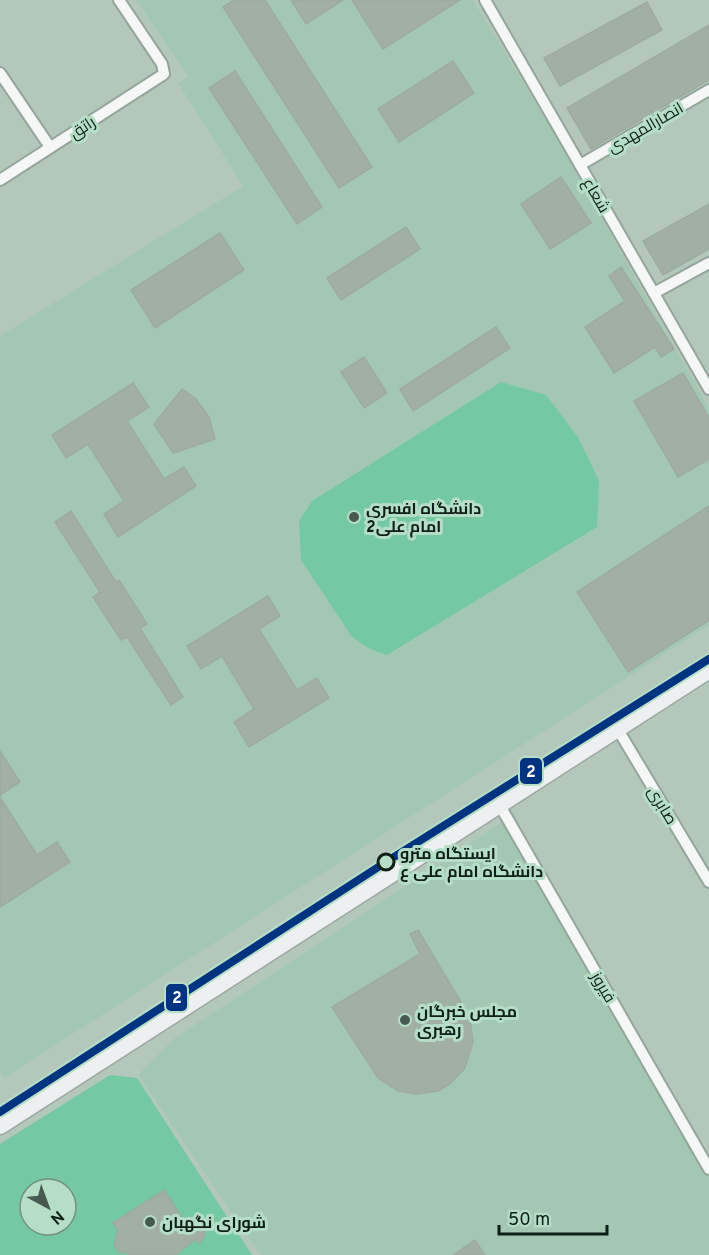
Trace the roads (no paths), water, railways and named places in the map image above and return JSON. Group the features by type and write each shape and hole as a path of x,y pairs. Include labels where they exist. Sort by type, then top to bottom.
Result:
{"main road":[{"path":"0,1125 709,669"}],"street":[{"name":"راتق","path":"0,180 164,74 162,64 119,0"},
{"name":"شعاع","path":"485,0 709,389"},
{"path":"0,73 50,147"},
{"name":"انصارالمهدی","path":"580,165 709,90"},
{"path":"654,293 709,263"},
{"name":"صابری","path":"617,728 709,882"},
{"name":"فیروز","path":"499,804 709,1169"}],"place":[{"name":"دانشگاه افسری امام علی2","path":"354,517"},
{"name":"ایستگاه مترو دانشگاه امام علی ع","path":"386,862"},
{"name":"مجلس خبرگان رهبری","path":"405,1020"},
{"name":"شورای نگهبان","path":"150,1222"}]}
